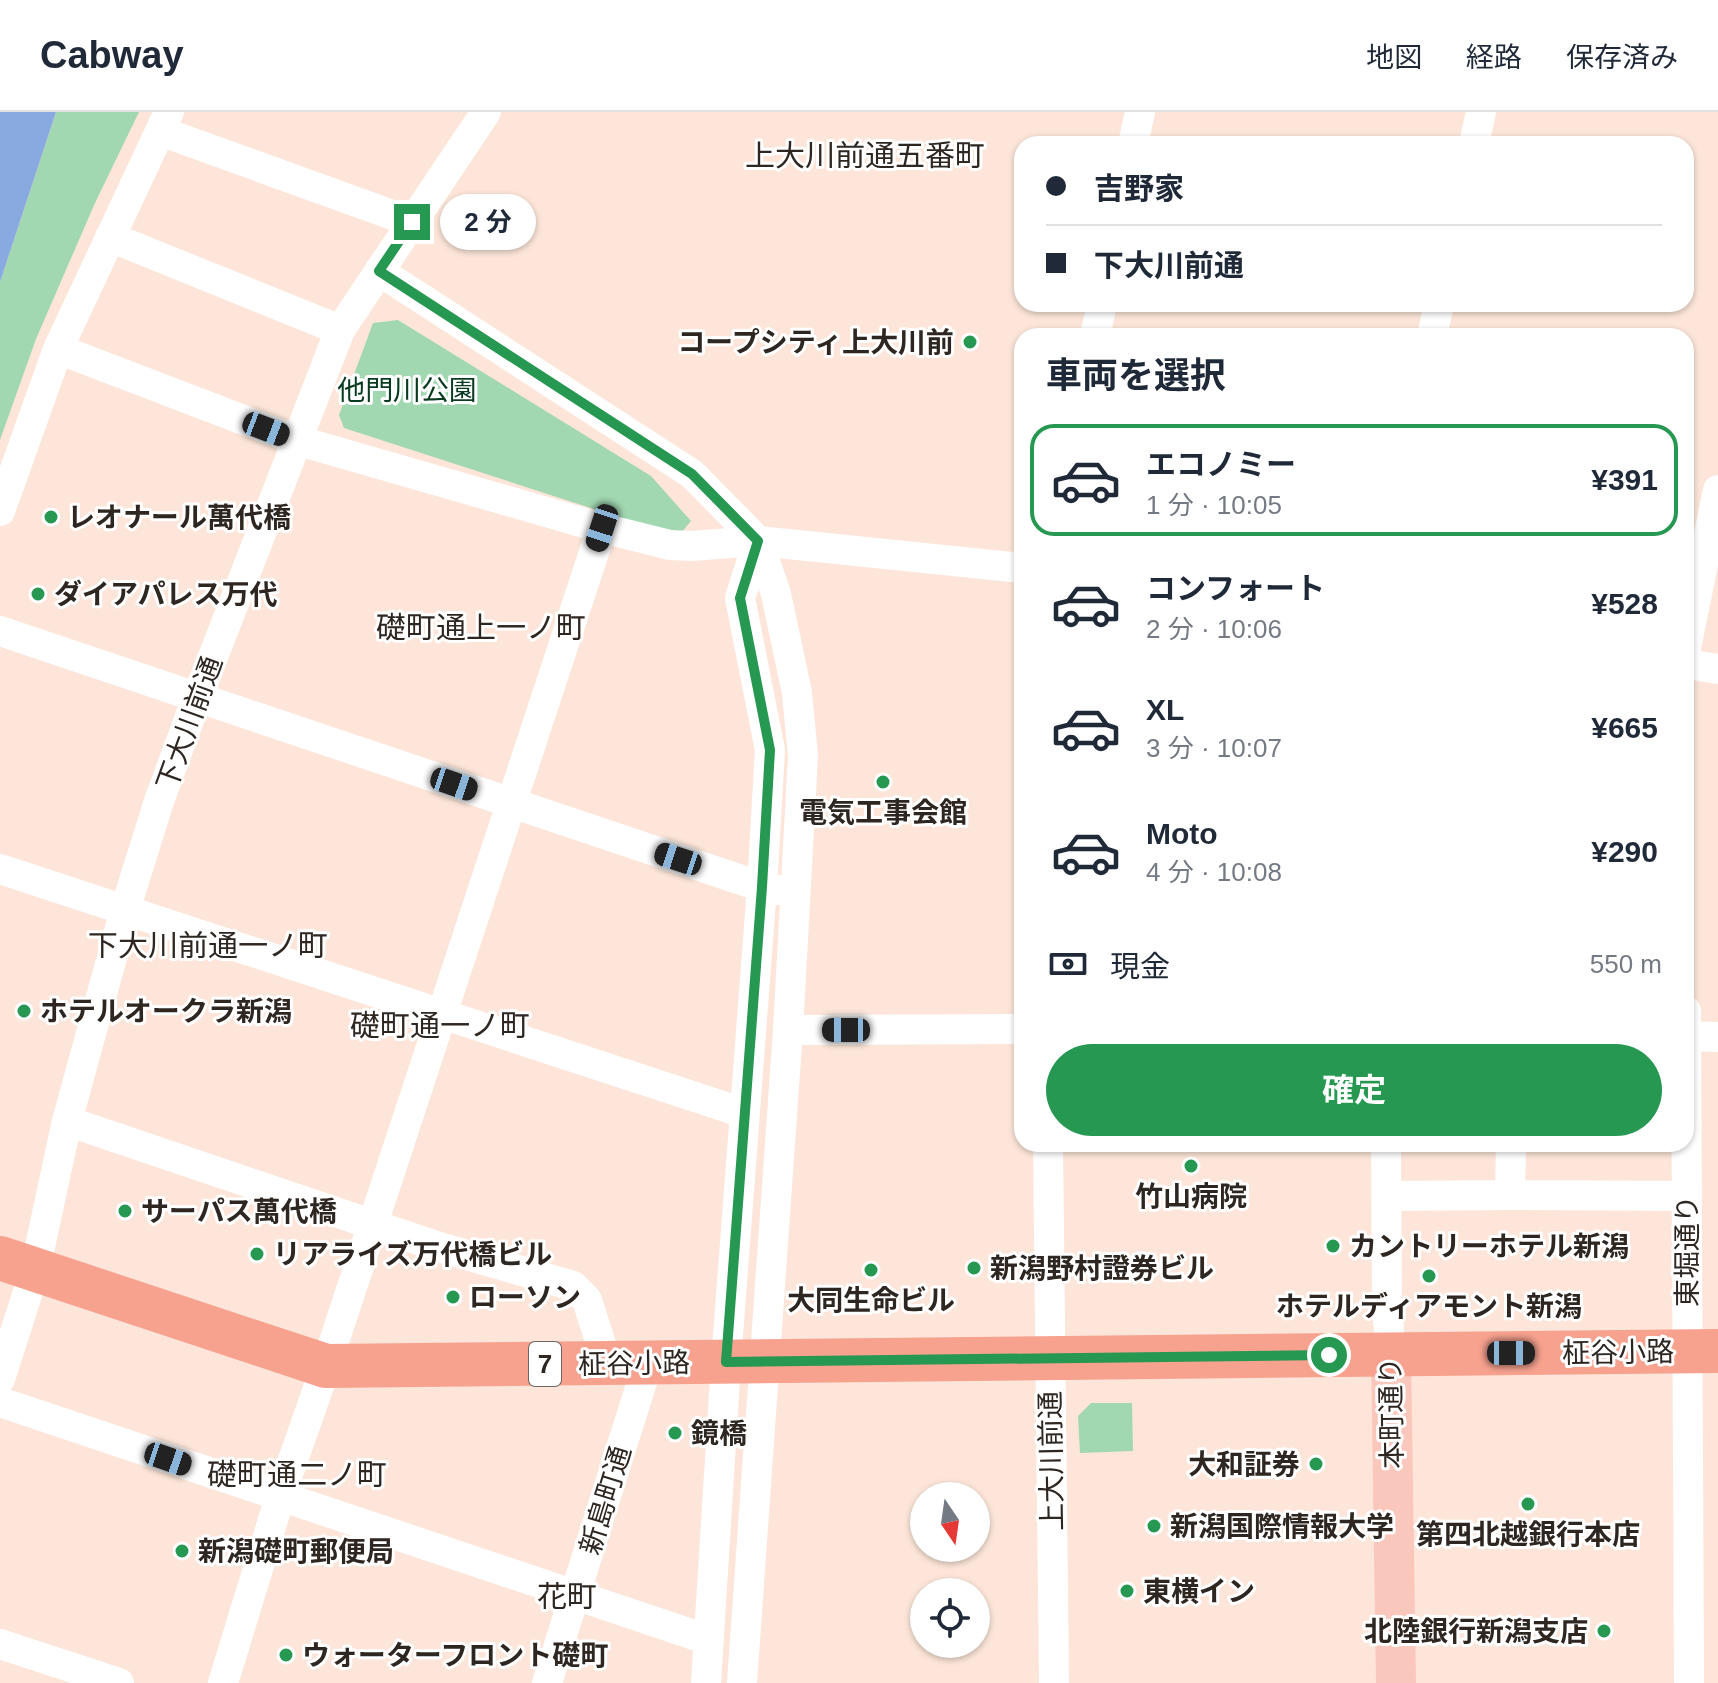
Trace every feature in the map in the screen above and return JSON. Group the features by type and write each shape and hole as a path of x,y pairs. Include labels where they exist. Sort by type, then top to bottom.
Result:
{"highway":[{"name":"柾谷小路","path":"17,1264 326,1366 1702,1351"}],"main road":[{"name":"本町通り","path":"1391,1355 1396,1683"}],"street":[{"name":"下大川前通","path":"0,1379 17,1264 67,1121 125,910 159,801 197,698 340,330 486,112"},
{"path":"1135,136 1140,112"},
{"path":"1476,136 1481,112"},
{"path":"0,511 58,349 165,121 412,222"},
{"path":"110,237 340,330"},
{"path":"379,271 692,474 758,541 776,594 797,693 803,756 788,1030 706,1683"},
{"path":"58,349 296,440 670,545 758,541 1014,567"},
{"path":"1694,607 1718,490"},
{"path":"223,1683 280,1497 373,1225 602,528"},
{"path":"742,1683 744,1113 770,750 740,598 758,541"},
{"path":"0,631 762,887 796,893"},
{"path":"1694,665 1718,669"},
{"path":"0,869 744,1113"},
{"path":"788,1030 1014,1029"},
{"path":"1694,1036 1718,1037"},
{"path":"67,1121 436,1246 573,1286 587,1300 628,1363"},
{"name":"上大川前通","path":"1048,1152 1054,1683"},
{"name":"本町通り","path":"1386,1152 1387,1306 1391,1355"},
{"path":"1510,1195 1511,1152"},
{"name":"東堀通り","path":"1686,1152 1687,1196 1702,1351 1689,1683"},
{"path":"1387,1196 1687,1196"},
{"name":"新島町通","path":"547,1683 575,1597 628,1363"},
{"path":"0,1402 709,1640"},
{"path":"0,1644 119,1683"}],"green space":[{"path":"56,112 139,112 95,203 36,339 0,440 0,282"},
{"name":"他門川公園","path":"398,320 651,476 691,521 682,532 640,524 344,428 339,415 373,323"},
{"path":"1091,1403 1132,1403 1133,1451 1080,1453 1078,1416"}],"water":[{"path":"0,112 56,112 0,282"}],"place":[{"name":"コープシティ上大川前","path":"970,342"},
{"name":"レオナール萬代橋","path":"51,517"},
{"name":"ダイアパレス万代","path":"38,594"},
{"name":"電気工事会館","path":"883,782"},
{"name":"ホテルオークラ新潟","path":"24,1011"},
{"name":"竹山病院","path":"1191,1166"},
{"name":"サーパス萬代橋","path":"125,1211"},
{"name":"カントリーホテル新潟","path":"1333,1246"},
{"name":"リアライズ万代橋ビル","path":"257,1254"},
{"name":"新潟野村證券ビル","path":"974,1268"},
{"name":"大同生命ビル","path":"871,1270"},
{"name":"ホテルディアモント新潟","path":"1429,1276"},
{"name":"ローソン","path":"453,1297"},
{"name":"鏡橋","path":"675,1433"},
{"name":"大和証券","path":"1316,1464"},
{"name":"第四北越銀行本店","path":"1528,1504"},
{"name":"新潟国際情報大学","path":"1154,1526"},
{"name":"新潟礎町郵便局","path":"182,1551"},
{"name":"東横イン","path":"1127,1591"},
{"name":"北陸銀行新潟支店","path":"1604,1631"},
{"name":"ウォーターフロント礎町","path":"286,1655"}],"district":[{"name":"上大川前通五番町","path":"865,156"},
{"name":"礎町通上一ノ町","path":"481,628"},
{"name":"下大川前通一ノ町","path":"208,946"},
{"name":"礎町通一ノ町","path":"440,1026"},
{"name":"礎町通二ノ町","path":"297,1475"},
{"name":"花町","path":"567,1597"}],"route":[{"path":"412,222 379,271 692,474 758,541 740,598 770,750 726,1362 1329,1355"}]}
